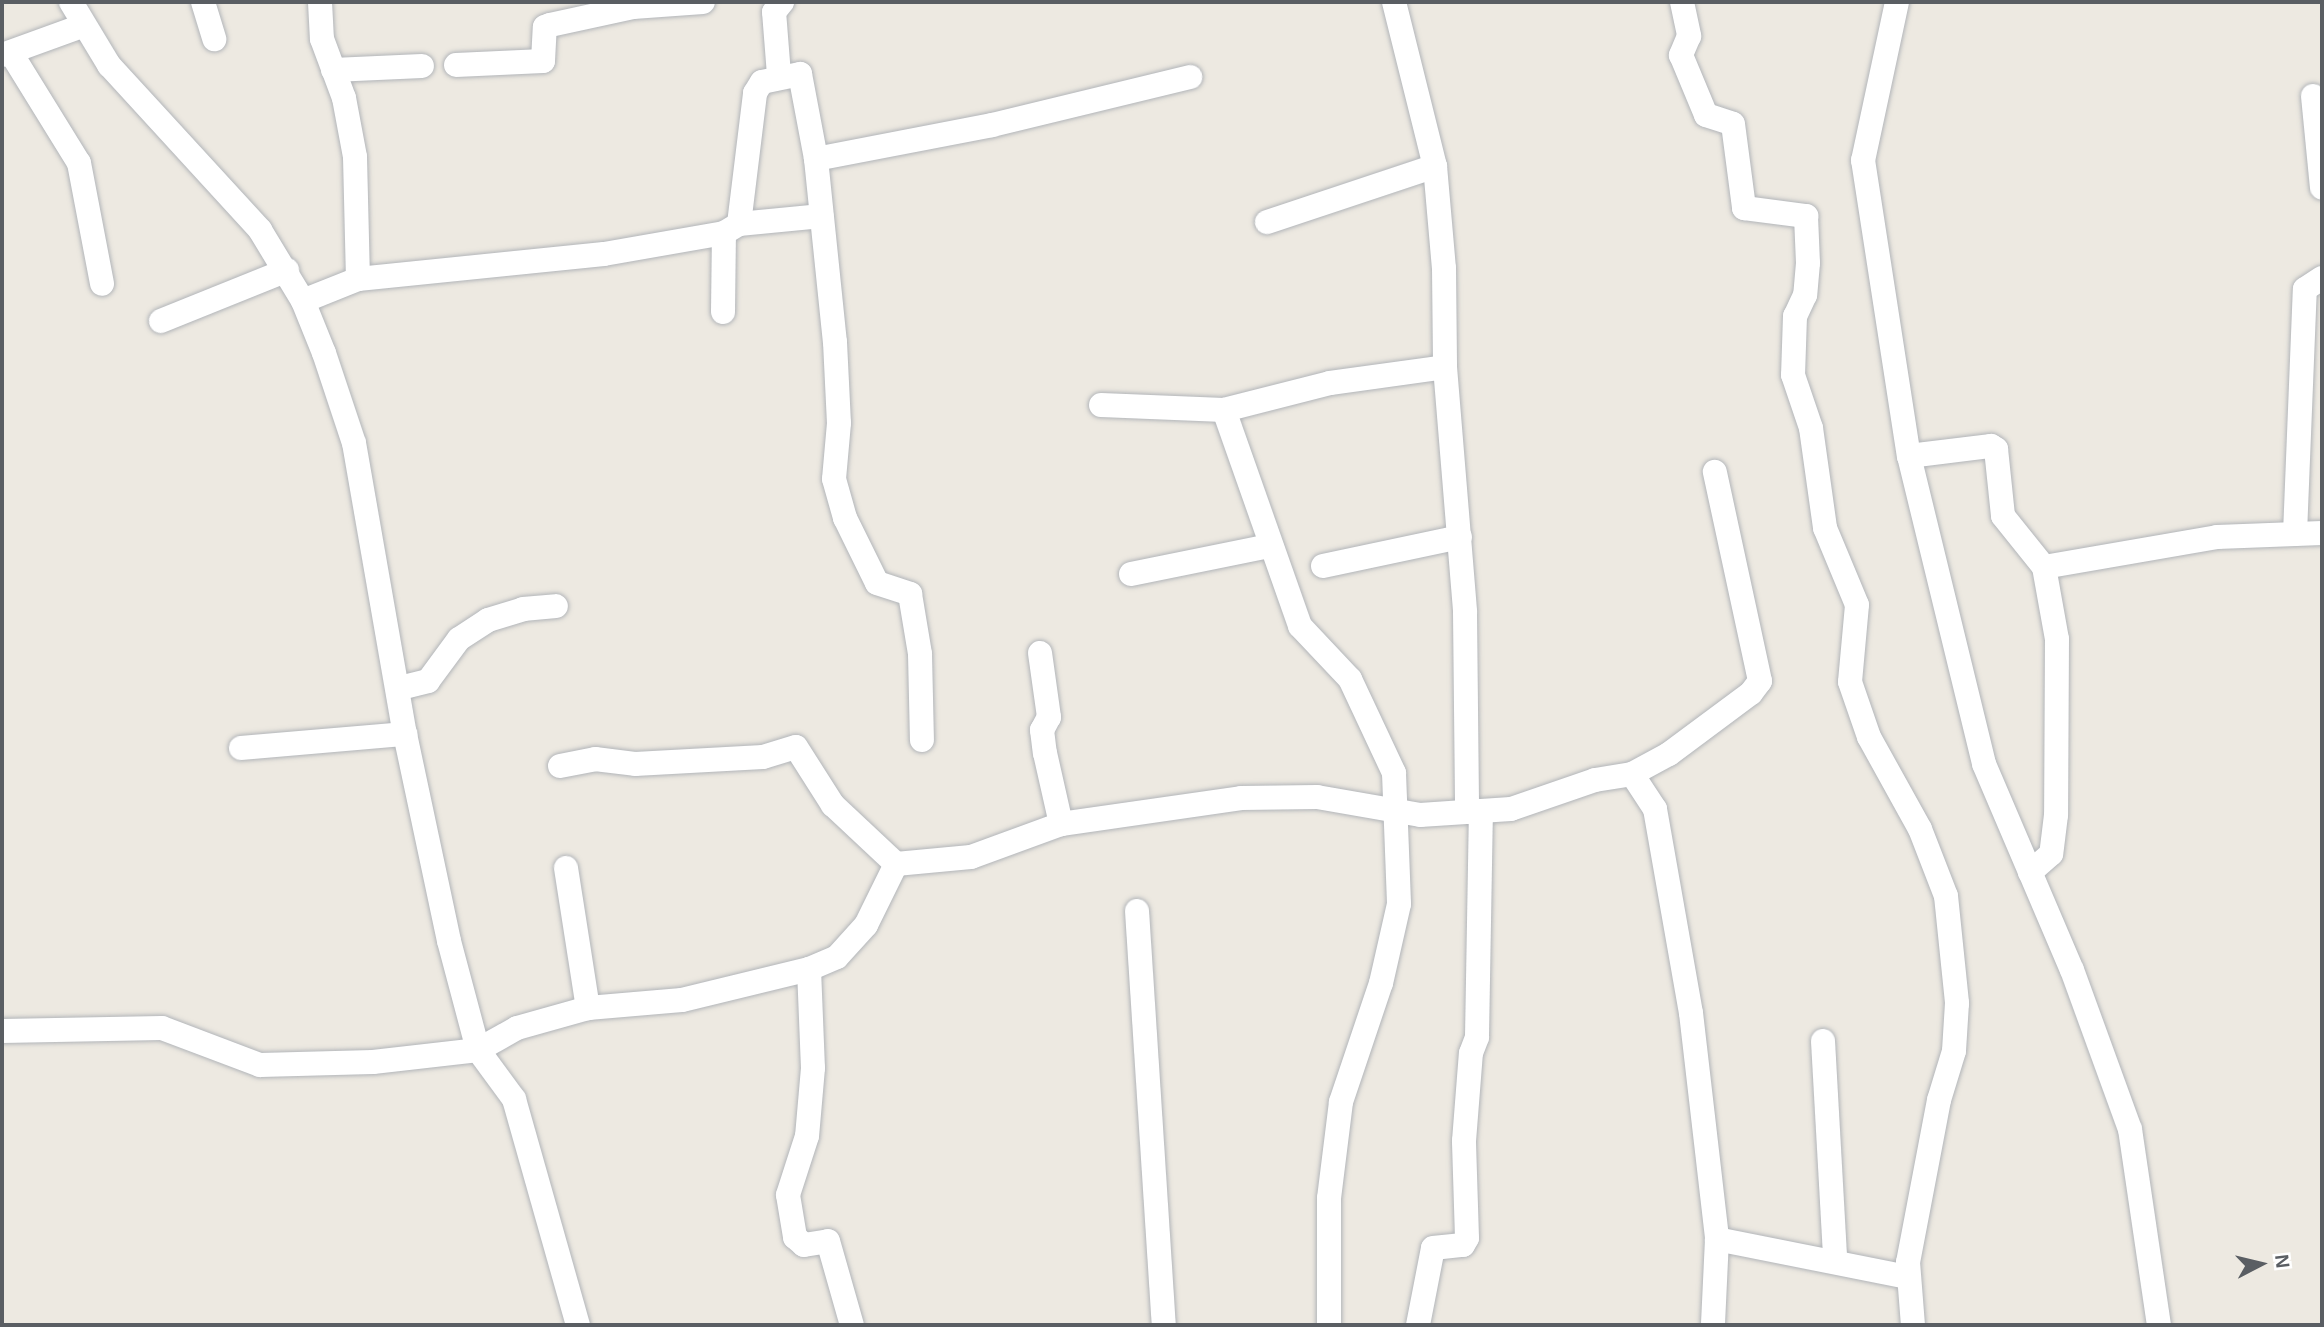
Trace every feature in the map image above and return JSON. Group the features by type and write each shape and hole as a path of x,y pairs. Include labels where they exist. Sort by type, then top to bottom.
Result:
{"street":[{"path":"71,2 82,26 109,65 260,230 287,270 303,301 354,443 400,688 405,734 478,1050 514,1099 578,1325"},
{"path":"203,2 214,39"},
{"path":"320,2 322,38 344,98 355,157 358,279"},
{"path":"456,65 543,61 545,27 632,5 703,2"},
{"path":"779,75 774,12 782,2"},
{"path":"1394,2 1435,166 1444,268 1445,367 1460,537 1474,811 1477,1037 1471,1053 1464,1141 1466,1238 1463,1245 1433,1248 1418,1325"},
{"path":"1682,2 1689,36 1681,55 1706,115 1733,124 1744,208 1806,216 1808,263 1805,295 1795,316 1793,375 1811,428 1825,528 1857,605 1850,682 1869,737 1920,829 1946,896 1957,1003 1954,1051 1939,1100 1908,1277 1913,1325"},
{"path":"1897,2 1863,160 1909,456 1964,694 1984,764 2072,970 2130,1129 2159,1325"},
{"path":"82,26 7,54 79,163 102,284"},
{"path":"333,69 422,66"},
{"path":"723,312 732,229 755,93 762,82 779,75 802,78 816,159 839,423 834,479 845,518 877,583 910,594 920,654 922,740"},
{"path":"816,159 992,125 1189,77"},
{"path":"2313,96 2322,188"},
{"path":"1267,222 1435,166"},
{"path":"303,301 358,279 604,254 732,229 822,216"},
{"path":"161,321 287,270"},
{"path":"2295,534 2305,289 2322,278"},
{"path":"1101,405 1224,410 1329,383 1445,367"},
{"path":"1224,410 1269,546 1300,626 1350,679 1394,773 1399,904 1381,983 1341,1102 1329,1198 1329,1325"},
{"path":"1909,456 1992,446 1996,449 2003,516 2044,566 2057,639 2056,815 2051,854 2030,872"},
{"path":"560,766 595,759 635,764 762,757 796,747 833,805 896,864 971,857 1061,824 1241,798 1317,797 1420,815 1511,808 1595,780 1632,774 1669,754 1751,693 1760,681 1715,472"},
{"path":"2044,566 2217,537 2322,533"},
{"path":"1323,566 1460,537"},
{"path":"1131,574 1269,546"},
{"path":"400,688 428,681 459,639 488,620 523,609 556,606"},
{"path":"1040,653 1049,717 1042,730 1061,824"},
{"path":"241,748 405,734"},
{"path":"1632,774 1655,809 1695,1040 1717,1239 1713,1325"},
{"path":"2,1031 162,1028 260,1065 373,1062 478,1050 517,1028 588,1008 682,1000 809,969 837,957 866,925 896,864"},
{"path":"566,868 588,1008"},
{"path":"1138,911 1164,1325"},
{"path":"809,969 813,1068 807,1136 788,1195 795,1237 804,1245 828,1241 852,1325"},
{"path":"1824,1041 1835,1259"},
{"path":"1717,1239 1835,1259 1908,1277"}]}
